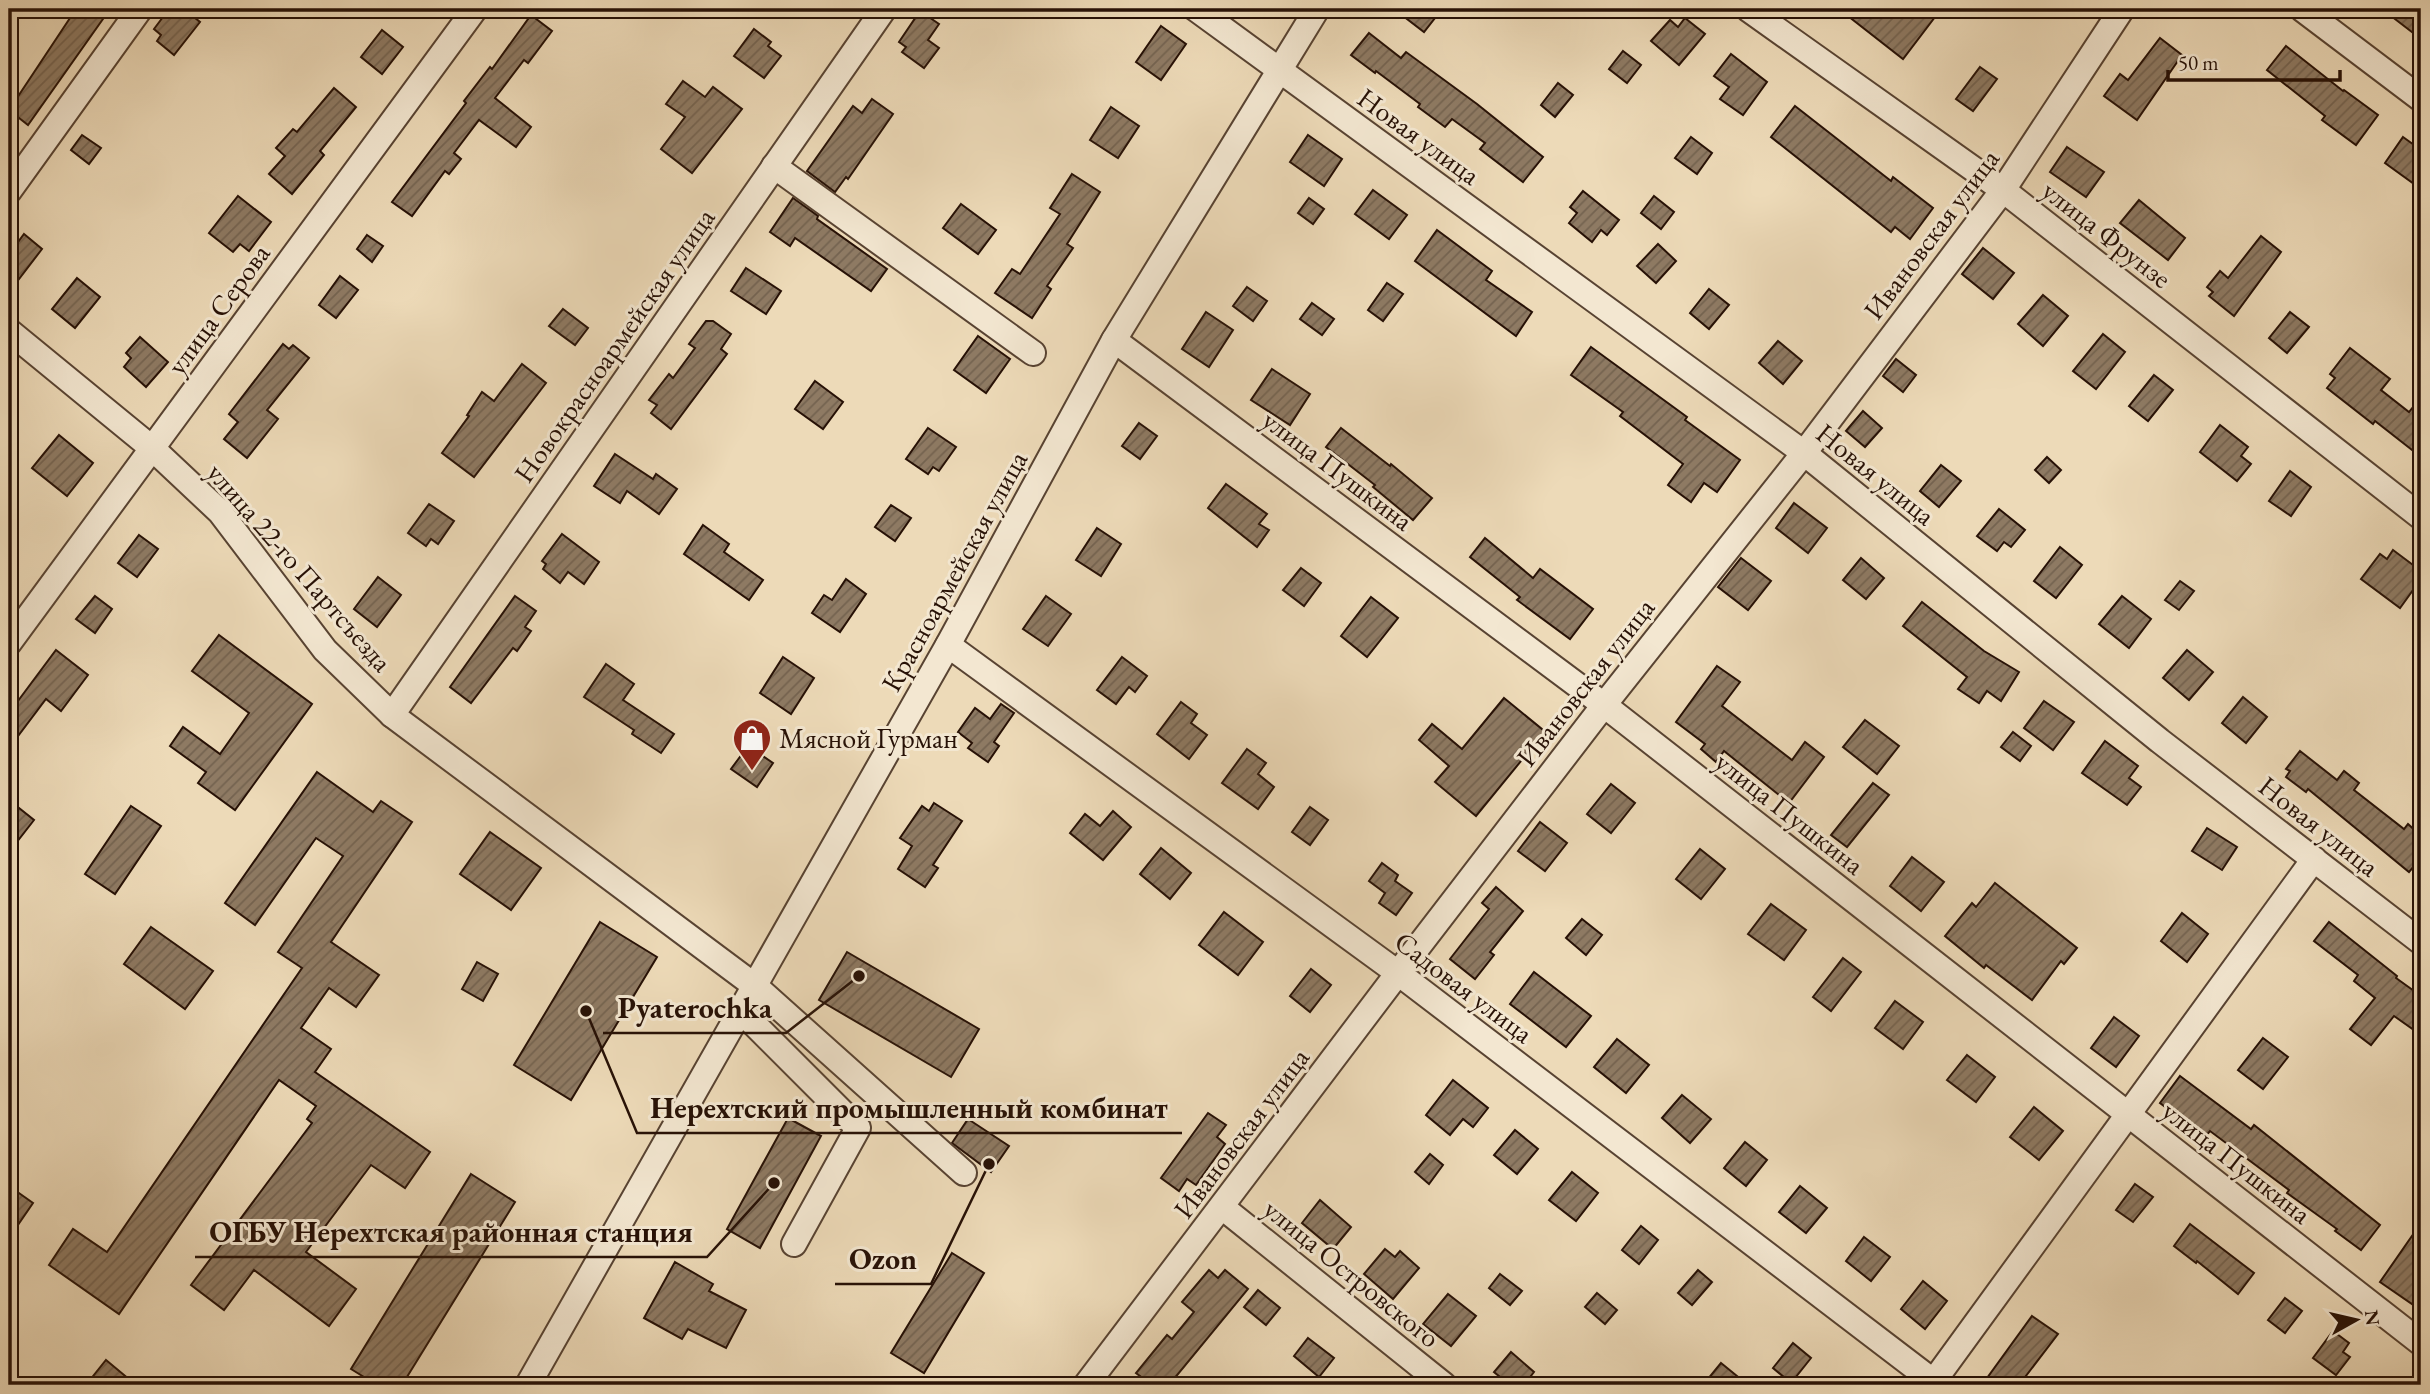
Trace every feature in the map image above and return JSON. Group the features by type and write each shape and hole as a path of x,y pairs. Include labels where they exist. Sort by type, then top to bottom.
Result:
{"street":[{"path":"9,191 140,9"},
{"name":"улица Серова","path":"9,643 475,9"},
{"name":"Новокрасноармейская улица","path":"392,715 884,9"},
{"name":"Новая улица","path":"1196,9 1804,453 2160,741 2421,942"},
{"name":"Красноармейская улица","path":"528,1385 948,645 1114,340 1317,9"},
{"name":"улица Фрунзе","path":"1748,9 2003,190 2421,517"},
{"name":"Ивановская улица","path":"1086,1385 1398,973 1604,705 1804,453 2003,190 2122,9"},
{"path":"2302,9 2421,99"},
{"path":"774,166 1033,353"},
{"name":"улица 22-го Партсъезда","path":"9,331 153,449 220,512 326,650 392,715 755,986 964,1173"},
{"name":"улица Пушкина","path":"1114,340 1604,705 2421,1343"},
{"name":"Садовая улица","path":"948,645 1398,973 1934,1384"},
{"path":"1934,1384 2314,859"},
{"path":"741,1011 858,1128 794,1244"},
{"name":"улица Островского","path":"1222,1207 1444,1385"}],"building":[{"path":"76,9 110,9 28,125 9,110"},
{"path":"169,9 184,9 200,22 174,55 157,41 161,35 154,29"},
{"path":"1394,9 1442,9 1424,32"},
{"path":"1839,9 1924,9 1935,17 1903,59"},
{"path":"2382,9 2421,9 2421,39"},
{"path":"920,11 939,24 928,40 939,48 924,68 902,52 906,47 899,42"},
{"path":"531,15 552,31 528,63 524,60 495,98 531,127 516,147 479,120 454,153 461,159 449,174 445,171 412,216 392,202 466,103 464,101 490,67 492,69"},
{"path":"1685,18 1705,34 1679,65 1651,41 1670,20 1678,27"},
{"path":"1161,26 1186,44 1161,80 1136,62"},
{"path":"754,29 771,42 768,46 781,56 764,78 734,56"},
{"path":"382,30 403,47 382,74 361,57"},
{"path":"1369,33 1401,58 1406,52 1543,157 1523,182 1480,149 1485,143 1452,119 1445,127 1418,107 1420,104 1351,55"},
{"path":"2160,38 2182,55 2137,120 2104,96 2120,74 2128,80"},
{"path":"2286,46 2378,115 2356,145 2322,120 2325,116 2267,70"},
{"path":"1623,51 1641,65 1627,83 1609,69"},
{"path":"1731,54 1767,82 1743,115 1720,99 1729,87 1714,76"},
{"path":"1980,67 1997,79 1973,111 1956,99"},
{"path":"683,81 705,97 713,87 742,109 692,173 661,149 685,117 666,104"},
{"path":"1558,83 1573,95 1555,117 1541,105"},
{"path":"334,88 356,107 320,151 324,155 292,194 269,174 285,156 276,148 293,129 297,132"},
{"path":"872,99 893,114 848,179 846,177 835,192 807,171 853,106 862,113"},
{"path":"1795,106 1891,181 1893,177 1933,208 1910,239 1895,227 1891,232 1771,137"},
{"path":"1111,107 1139,126 1118,158 1090,140"},
{"path":"82,135 101,148 89,164 71,150"},
{"path":"1308,135 1342,159 1324,186 1290,162"},
{"path":"1691,137 1712,153 1697,174 1675,158"},
{"path":"2403,137 2421,150 2421,189 2385,163"},
{"path":"2067,147 2104,172 2086,197 2050,172"},
{"path":"1072,174 1100,192 1067,244 1073,248 1047,286 1051,289 1032,318 995,293 1012,269 1020,274 1060,214 1050,208"},
{"path":"1373,190 1407,215 1389,239 1355,214"},
{"path":"1583,191 1619,220 1607,235 1601,230 1592,242 1569,223 1577,213 1570,207"},
{"path":"238,196 271,222 249,251 240,244 233,252 209,233"},
{"path":"1654,196 1674,212 1661,229 1641,213"},
{"path":"793,198 818,216 817,219 887,269 871,291 795,238 790,246 770,232"},
{"path":"1309,198 1324,209 1313,224 1298,213"},
{"path":"2139,200 2185,238 2168,260 2120,223"},
{"path":"961,204 996,230 978,254 943,228"},
{"path":"1437,230 1492,271 1486,280 1532,312 1516,336 1415,261"},
{"path":"24,234 42,249 9,292 9,235 18,242"},
{"path":"367,235 383,246 372,262 357,249"},
{"path":"2261,236 2281,252 2234,316 2209,296 2213,292 2207,287 2220,271 2228,278"},
{"path":"1658,244 1676,261 1656,283 1637,266"},
{"path":"1983,248 2014,273 1993,299 1962,274"},
{"path":"746,268 781,291 766,314 731,291"},
{"path":"340,276 358,290 336,318 319,305"},
{"path":"77,278 100,297 75,328 52,309"},
{"path":"1387,283 1403,294 1383,321 1368,310"},
{"path":"1247,287 1267,301 1253,321 1233,306"},
{"path":"1709,289 1729,305 1709,329 1690,313"},
{"path":"2043,295 2068,316 2043,346 2018,324"},
{"path":"1312,303 1334,319 1322,335 1300,319"},
{"path":"563,309 588,328 575,345 549,326"},
{"path":"1206,312 1233,330 1209,367 1182,349"},
{"path":"2290,312 2309,327 2287,353 2269,338"},
{"path":"706,321 713,321 731,334 721,349 727,354 671,429 651,413 657,405 649,400 669,374 673,378 695,348 689,344"},
{"path":"2103,334 2125,352 2096,389 2073,371"},
{"path":"978,336 1010,359 986,393 954,370"},
{"path":"140,337 168,362 146,387 124,367 131,358 126,353"},
{"path":"1778,341 1802,361 1783,384 1759,363"},
{"path":"283,344 289,349 293,345 309,358 267,410 278,419 247,458 224,439 238,422 229,414"},
{"path":"1591,347 1687,417 1685,420 1740,460 1717,492 1704,483 1691,502 1668,485 1683,464 1620,416 1623,412 1571,375"},
{"path":"2350,348 2390,379 2381,390 2409,412 2421,397 2421,457 2327,388 2335,378 2330,374"},
{"path":"1896,359 1916,375 1903,392 1883,376"},
{"path":"522,364 546,383 474,477 442,453 469,416 467,415 482,392 494,401"},
{"path":"1272,369 1310,394 1290,425 1251,400"},
{"path":"2154,375 2173,390 2148,421 2129,406"},
{"path":"815,381 843,402 823,429 795,409"},
{"path":"1863,411 1882,428 1865,447 1846,431"},
{"path":"1139,423 1157,436 1140,459 1122,446"},
{"path":"2220,425 2248,447 2241,456 2251,464 2237,481 2200,452"},
{"path":"928,428 956,447 939,471 933,467 928,474 906,459"},
{"path":"1341,428 1432,498 1413,520 1373,487 1375,485 1326,447"},
{"path":"59,435 93,463 67,496 32,468"},
{"path":"615,454 653,479 656,474 677,489 659,514 627,491 620,503 594,486"},
{"path":"2047,457 2061,470 2049,483 2035,470"},
{"path":"1941,465 1961,481 1939,507 1920,491"},
{"path":"2290,471 2311,487 2291,516 2269,501"},
{"path":"1226,484 1267,514 1259,524 1269,530 1257,547 1208,508"},
{"path":"1794,503 1827,528 1808,553 1776,528"},
{"path":"429,504 454,521 438,544 431,539 426,546 408,533"},
{"path":"891,505 911,518 895,541 875,527"},
{"path":"1999,509 2025,530 2011,547 2004,542 1997,551 1977,536"},
{"path":"703,525 729,544 724,552 763,580 749,600 684,554"},
{"path":"1097,528 1121,544 1101,576 1076,560"},
{"path":"562,534 599,562 584,584 568,572 560,583 543,569 546,564 542,561"},
{"path":"139,535 158,549 137,577 118,563"},
{"path":"1485,538 1533,578 1540,569 1593,609 1570,639 1517,600 1520,597 1470,557"},
{"path":"2060,547 2082,565 2056,598 2034,581"},
{"path":"2393,550 2421,571 2421,579 2400,608 2361,579 2380,554 2387,559"},
{"path":"1741,558 1771,581 1748,610 1718,587"},
{"path":"1861,558 1884,578 1866,599 1843,580"},
{"path":"1301,568 1321,583 1304,606 1283,590"},
{"path":"378,577 401,595 377,627 354,609"},
{"path":"846,579 866,594 840,632 812,613 824,595 832,600"},
{"path":"2180,581 2194,591 2179,610 2165,600"},
{"path":"95,596 112,609 95,633 76,619"},
{"path":"515,596 536,611 525,627 531,631 517,651 513,648 471,703 450,687"},
{"path":"1046,596 1071,614 1048,646 1023,629"},
{"path":"2122,596 2151,619 2129,648 2099,624"},
{"path":"1371,597 1398,618 1367,657 1341,636"},
{"path":"1922,602 1984,651 2019,672 2001,701 1987,691 1979,703 1958,689 1967,677 1903,626"},
{"path":"219,635 312,704 235,810 198,783 206,772 170,746 183,727 220,754 249,713 192,671"},
{"path":"56,650 88,675 61,711 46,699 9,748 9,713"},
{"path":"2187,650 2213,672 2189,700 2163,678"},
{"path":"783,657 814,678 791,714 760,693"},
{"path":"1122,657 1147,676 1135,692 1129,687 1116,704 1097,690"},
{"path":"606,664 634,684 623,700 674,734 661,753 632,734 634,730 584,697"},
{"path":"1717,666 1740,682 1722,706 1792,760 1805,742 1824,757 1789,803 1724,751 1716,762 1701,749 1705,744 1676,722"},
{"path":"2243,697 2267,717 2246,743 2222,723"},
{"path":"1504,698 1548,734 1534,752 1530,750 1476,816 1435,782 1449,766 1419,740 1432,724 1462,749"},
{"path":"2044,701 2074,722 2053,750 2024,728"},
{"path":"1181,702 1197,714 1191,723 1207,735 1189,759 1157,734"},
{"path":"1001,704 1014,713 994,742 999,746 988,762 968,748 972,743 958,732 975,708 990,719"},
{"path":"1865,720 1899,746 1877,774 1843,747"},
{"path":"2013,732 2031,746 2020,761 2001,747"},
{"path":"2105,741 2138,766 2129,778 2141,787 2127,805 2082,773"},
{"path":"748,746 773,763 757,787 731,769"},
{"path":"1247,749 1266,763 1258,774 1274,787 1258,809 1222,783"},
{"path":"2300,751 2337,780 2344,771 2359,783 2354,790 2404,829 2408,824 2421,836 2421,858 2409,872 2308,789 2306,792 2286,777 2290,771 2286,769"},
{"path":"317,772 373,812 381,801 412,822 331,942 379,975 356,1007 329,988 301,1028 331,1049 315,1072 430,1152 405,1188 371,1165 306,1252 356,1289 329,1326 254,1270 224,1310 191,1285 312,1123 307,1119 316,1106 279,1080 119,1314 49,1265 73,1229 107,1252 302,968 278,952 343,856 316,838 255,925 225,903"},
{"path":"1873,783 1889,795 1847,847 1831,835"},
{"path":"1611,784 1635,803 1611,833 1587,814"},
{"path":"9,800 34,820 9,852"},
{"path":"934,803 962,821 933,865 938,868 925,887 898,869 912,846 900,838 922,806 929,811"},
{"path":"131,806 161,826 115,894 85,874"},
{"path":"1310,807 1328,820 1310,845 1292,832"},
{"path":"1113,811 1131,827 1103,860 1070,833 1085,814 1100,826"},
{"path":"1540,822 1567,843 1545,871 1518,851"},
{"path":"2207,828 2237,847 2222,870 2192,851"},
{"path":"490,832 541,868 511,910 460,874"},
{"path":"1161,848 1191,873 1170,899 1140,874"},
{"path":"1700,849 1725,869 1701,899 1676,879"},
{"path":"1912,857 1944,882 1921,911 1890,886"},
{"path":"1382,863 1398,875 1395,881 1412,893 1396,915 1379,903 1385,893 1369,881"},
{"path":"1995,883 2077,948 2064,964 2061,961 2032,1000 1986,965 1984,968 1945,936 1972,903 1976,907"},
{"path":"1496,887 1523,911 1490,952 1494,955 1475,979 1450,959 1489,909 1482,903"},
{"path":"1771,904 1806,930 1784,960 1748,934"},
{"path":"1224,912 1263,942 1238,975 1199,945"},
{"path":"2182,913 2208,934 2187,962 2161,941"},
{"path":"1582,919 1602,935 1586,955 1566,938"},
{"path":"600,922 657,957 571,1100 514,1065"},
{"path":"2329,922 2421,996 2421,1035 2394,1016 2371,1045 2350,1029 2375,998 2354,981 2358,975 2314,941"},
{"path":"151,927 213,971 185,1009 124,964"},
{"path":"847,952 979,1029 951,1077 819,1000"},
{"path":"1843,958 1861,972 1831,1011 1813,997"},
{"path":"477,962 498,974 483,1001 462,989"},
{"path":"1311,969 1331,985 1310,1012 1290,996"},
{"path":"1534,972 1591,1016 1566,1047 1510,1004"},
{"path":"1895,1001 1923,1022 1903,1049 1875,1028"},
{"path":"2114,1017 2139,1036 2116,1067 2091,1048"},
{"path":"2263,1038 2288,1057 2263,1089 2238,1070"},
{"path":"1617,1039 1649,1065 1626,1093 1594,1067"},
{"path":"1967,1055 1995,1077 1976,1102 1947,1080"},
{"path":"2180,1076 2251,1129 2254,1125 2380,1225 2361,1250 2287,1193 2289,1190 2210,1131 2205,1137 2160,1103"},
{"path":"1453,1080 1488,1108 1473,1127 1463,1119 1450,1135 1426,1115"},
{"path":"1682,1095 1711,1119 1690,1143 1662,1118"},
{"path":"2034,1107 2063,1131 2039,1160 2010,1137"},
{"path":"1208,1113 1226,1125 1217,1137 1225,1144 1196,1185 1187,1179 1179,1191 1161,1178"},
{"path":"788,1118 821,1136 760,1248 727,1229"},
{"path":"968,1119 1009,1146 991,1172 952,1143"},
{"path":"1515,1130 1538,1149 1517,1174 1494,1155"},
{"path":"1745,1142 1767,1160 1746,1186 1724,1168"},
{"path":"1430,1154 1443,1165 1429,1184 1415,1172"},
{"path":"1572,1172 1598,1193 1576,1221 1549,1200"},
{"path":"471,1174 515,1202 402,1385 377,1385 351,1369"},
{"path":"2135,1184 2153,1197 2133,1222 2116,1210"},
{"path":"9,1186 33,1203 9,1238"},
{"path":"1800,1186 1827,1208 1806,1233 1779,1212"},
{"path":"1320,1200 1351,1227 1333,1249 1302,1223"},
{"path":"2421,1223 2421,1291 2412,1304 2380,1282"},
{"path":"2190,1224 2254,1273 2238,1294 2174,1246"},
{"path":"1641,1226 1658,1240 1639,1264 1622,1250"},
{"path":"1864,1237 1890,1257 1871,1281 1846,1261"},
{"path":"1385,1249 1395,1257 1400,1251 1419,1268 1393,1299 1364,1274"},
{"path":"952,1253 984,1273 924,1373 891,1353"},
{"path":"675,1262 713,1284 709,1291 746,1310 726,1348 688,1329 682,1339 644,1318"},
{"path":"1209,1270 1218,1278 1225,1270 1248,1289 1169,1385 1152,1385 1136,1373 1167,1335 1172,1339 1194,1312 1182,1302"},
{"path":"1698,1270 1712,1282 1692,1305 1678,1293"},
{"path":"1500,1274 1522,1291 1510,1305 1489,1288"},
{"path":"1923,1281 1947,1301 1925,1329 1901,1309"},
{"path":"1258,1290 1280,1308 1266,1325 1244,1307"},
{"path":"1597,1293 1617,1310 1605,1324 1585,1307"},
{"path":"1448,1294 1476,1316 1451,1346 1423,1324"},
{"path":"2285,1298 2302,1311 2285,1333 2268,1320"},
{"path":"2032,1316 2058,1334 2019,1385 1982,1385"},
{"path":"2333,1331 2349,1343 2343,1352 2350,1357 2336,1375 2313,1358"},
{"path":"1308,1338 1334,1358 1319,1377 1294,1356"},
{"path":"1793,1343 1811,1358 1791,1383 1773,1368"},
{"path":"1511,1352 1534,1372 1524,1385 1510,1385 1494,1372"},
{"path":"106,1360 136,1385 86,1385"},
{"path":"1721,1363 1748,1385 1703,1385"}],"place":[{"name":"Мясной Гурман","path":"752,772"},
{"name":"Pyaterochka","path":"859,976"},
{"name":"Нерехтский промышленный комбинат","path":"586,1011"},
{"name":"Ozon","path":"989,1164"},
{"name":"ОГБУ Нерехтская районная станция","path":"774,1183"}]}
